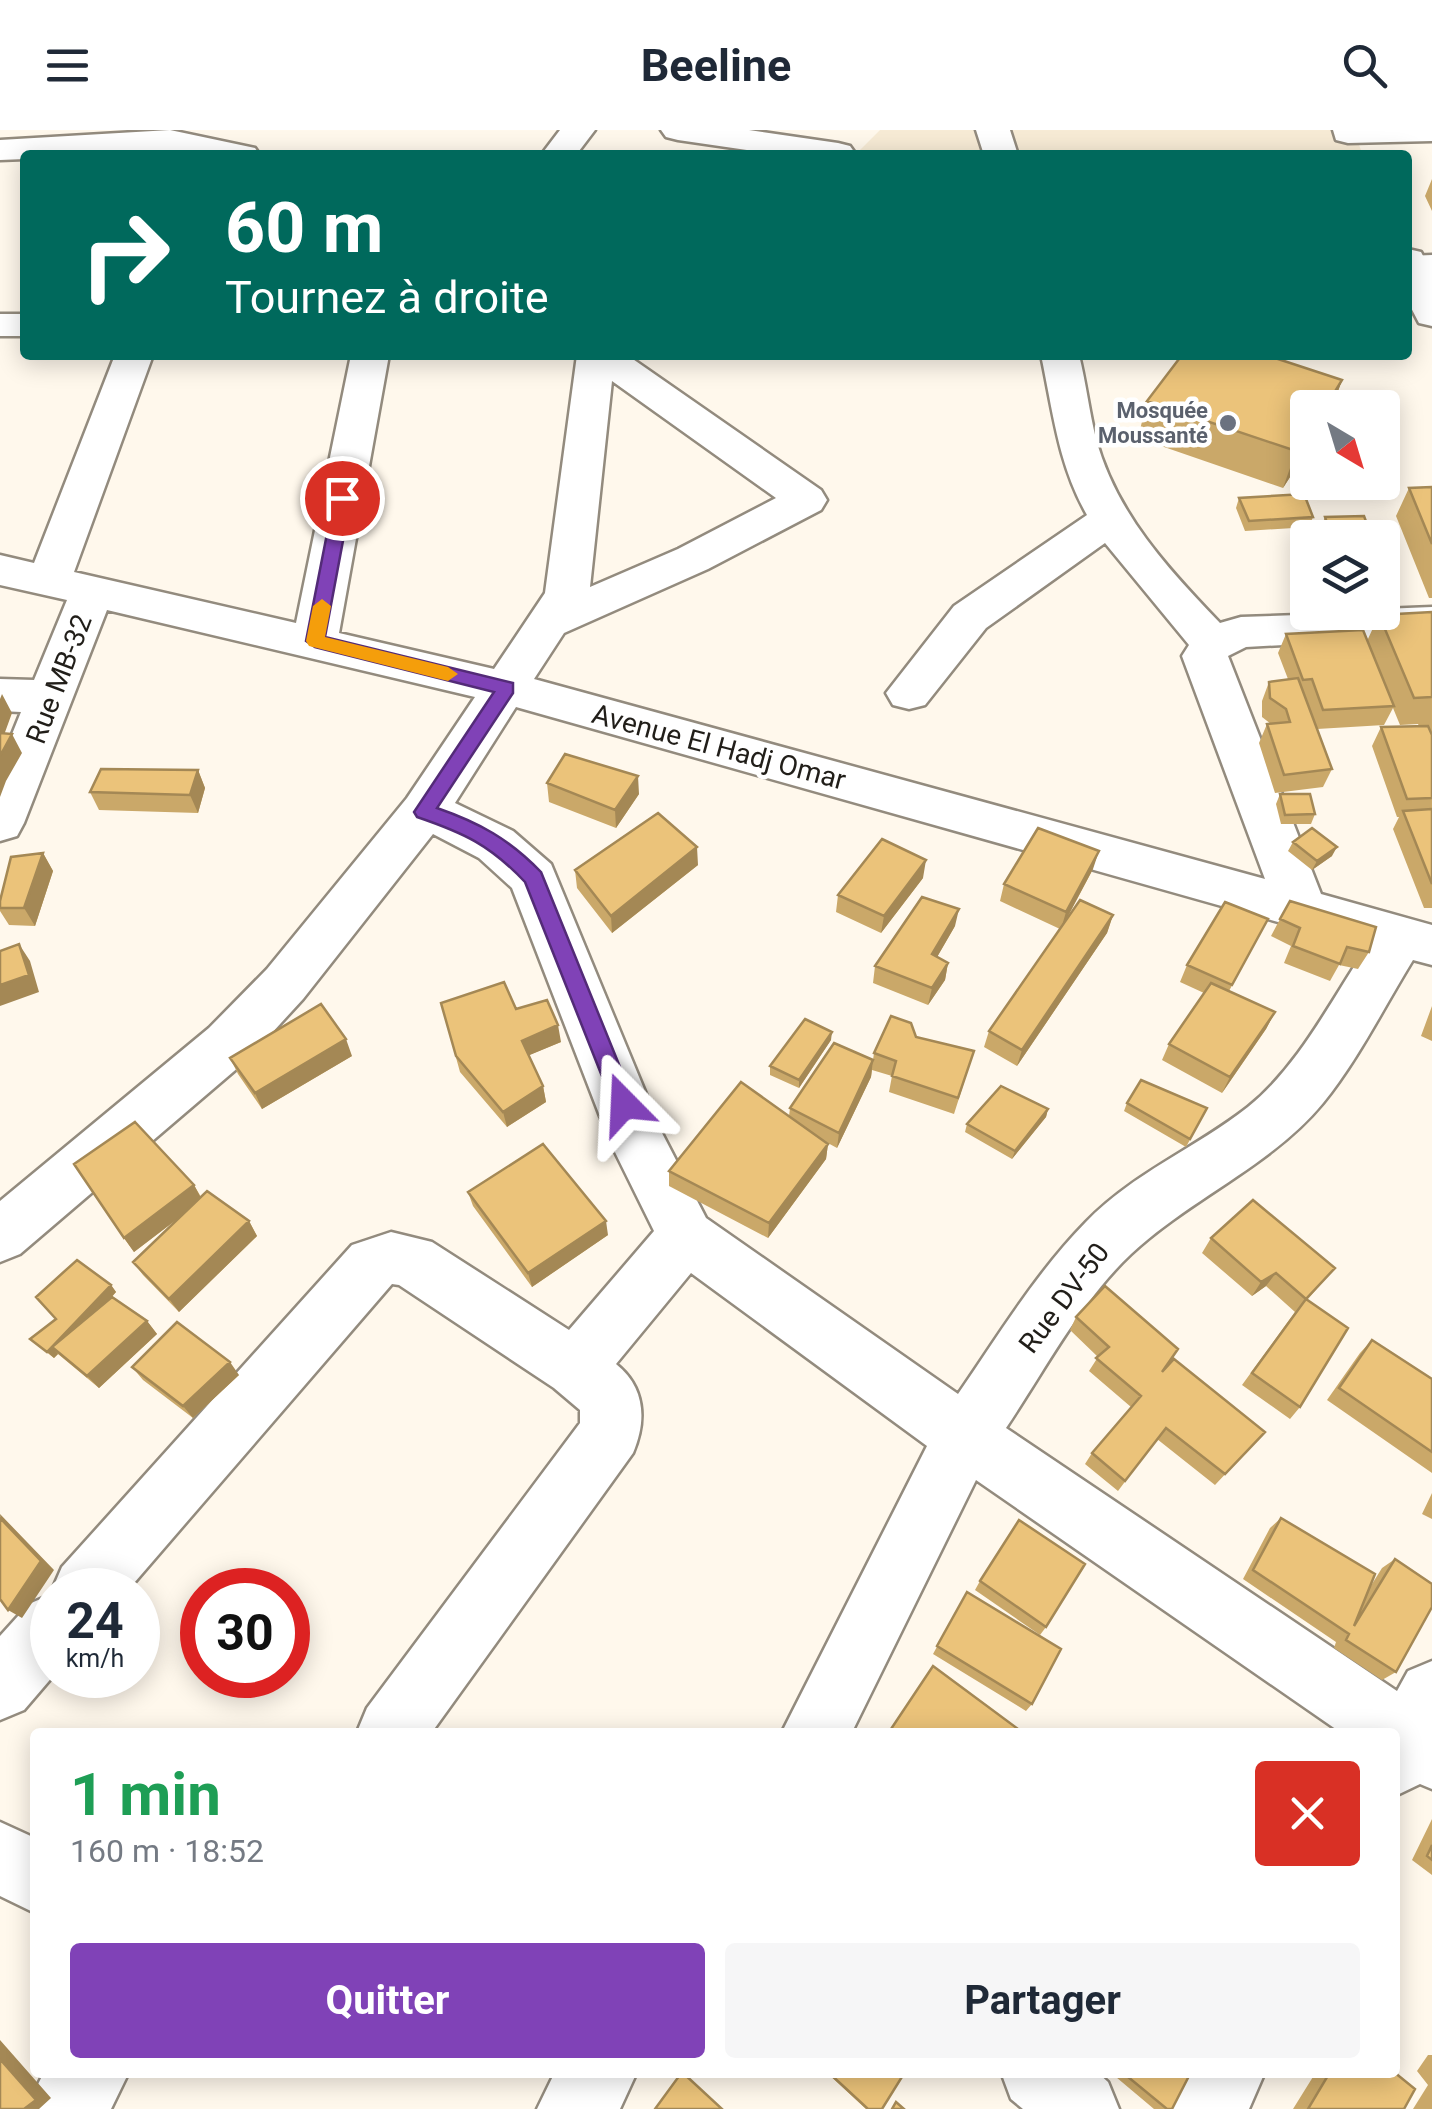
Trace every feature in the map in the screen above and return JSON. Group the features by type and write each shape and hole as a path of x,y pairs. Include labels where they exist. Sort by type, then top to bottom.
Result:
{"street":[{"path":"562,150 578,130"},
{"path":"678,130 823,150"},
{"path":"1351,139 1432,131"},
{"path":"0,150 169,140 218,150"},
{"path":"1414,265 1432,314"},
{"path":"49,581 132,360"},
{"path":"315,641 369,360"},
{"path":"0,1236 228,1044 286,984 424,812 566,594 598,360"},
{"path":"546,623 693,559 806,500 606,360"},
{"path":"1061,360 1077,442 1109,520 1130,552 1213,643"},
{"path":"909,693 970,617 1109,520"},
{"name":"Avenue El Hadj Omar","path":"0,570 506,688 1416,941"},
{"name":"Rue MB-32","path":"0,824 94,590"},
{"path":"1302,907 1205,656 1213,643 1242,632 1432,622"},
{"path":"0,695 53,697"},
{"path":"424,812 475,829 509,852 534,878 638,1142 686,1236 965,1436 1417,1737"},
{"name":"Rue DV-50","path":"818,1728 965,1436 1067,1286 1108,1238 1164,1190 1268,1123 1305,1084 1416,941"},
{"path":"575,1368 686,1236"},
{"path":"104,1568 373,1264 391,1258 411,1262 575,1368 610,1397 611,1432 395,1728"},
{"path":"0,1686 30,1651"},
{"path":"0,1857 30,1874"},
{"path":"64,2109 87,2078"},
{"path":"575,2109 596,2078"},
{"path":"1045,2078 1081,2109"},
{"path":"1208,2109 1225,2078"}],"shaded area":[{"path":"880,130 1353,130 1361,150 860,150"}],"building":[{"path":"1178,360 1281,360 1342,380 1336,390 1290,390 1290,449 1147,401"},
{"path":"1432,487 1432,544 1409,488"},
{"path":"1290,495 1290,500 1306,500 1313,517 1249,521 1239,498"},
{"path":"1364,516 1365,520 1326,520 1325,517"},
{"path":"1432,612 1432,697 1414,698 1385,630 1400,630 1400,614"},
{"path":"1363,630 1394,706 1323,710 1312,679 1303,680 1286,634"},
{"path":"1298,678 1332,769 1284,775 1267,724 1290,722 1286,709 1270,698 1269,682"},
{"path":"1428,726 1432,735 1432,798 1407,799 1381,727"},
{"path":"0,733 12,734 0,756"},
{"path":"565,754 638,776 615,810 547,783"},
{"path":"101,769 198,770 190,795 90,792"},
{"path":"1280,794 1310,794 1315,814 1285,815"},
{"path":"1432,809 1432,884 1403,811"},
{"path":"658,813 697,847 611,916 575,870"},
{"path":"1038,828 1099,851 1066,912 1004,884"},
{"path":"1312,828 1337,847 1317,861 1293,842"},
{"path":"882,839 926,860 884,916 838,895"},
{"path":"43,853 24,908 0,908 11,857"},
{"path":"922,897 959,909 932,954 948,963 932,988 875,966"},
{"path":"1080,900 1113,915 1022,1050 989,1031"},
{"path":"1290,901 1376,927 1369,952 1347,947 1340,964 1293,946 1300,928 1280,919"},
{"path":"1225,902 1268,919 1232,985 1187,965"},
{"path":"19,944 29,975 0,985 0,951"},
{"path":"504,982 516,1009 547,1000 558,1025 522,1041 543,1086 503,1112 456,1056 441,1003"},
{"path":"1211,983 1275,1012 1230,1077 1169,1044"},
{"path":"321,1004 346,1039 255,1093 230,1058"},
{"path":"891,1016 911,1023 916,1037 974,1051 958,1098 892,1076 896,1061 874,1053"},
{"path":"805,1019 832,1032 799,1080 770,1066"},
{"path":"834,1043 873,1060 839,1133 790,1108"},
{"path":"1141,1080 1207,1108 1190,1139 1127,1103"},
{"path":"741,1082 828,1144 769,1223 669,1171"},
{"path":"1001,1086 1048,1109 1015,1151 967,1124"},
{"path":"135,1122 194,1185 124,1238 74,1164"},
{"path":"543,1144 606,1221 528,1273 468,1192"},
{"path":"207,1191 249,1221 169,1299 133,1262"},
{"path":"1253,1200 1335,1268 1306,1299 1276,1273 1261,1282 1211,1238"},
{"path":"77,1260 111,1285 47,1352 30,1339 56,1319 36,1297"},
{"path":"1105,1286 1178,1349 1162,1372 1174,1359 1265,1432 1225,1474 1166,1428 1125,1481 1092,1453 1141,1396 1096,1358 1109,1347 1076,1317"},
{"path":"112,1297 147,1321 87,1376 52,1347"},
{"path":"1306,1299 1348,1328 1300,1407 1252,1373"},
{"path":"177,1322 230,1362 183,1406 132,1367"},
{"path":"1372,1340 1432,1379 1432,1452 1339,1388"},
{"path":"0,1518 41,1561 36,1568 30,1568 30,1577 8,1610 0,1599"},
{"path":"1281,1518 1375,1574 1354,1626 1395,1559 1432,1584 1432,1607 1396,1672 1346,1640 1349,1634 1253,1570"},
{"path":"1019,1520 1085,1564 1046,1627 980,1581"},
{"path":"967,1592 1061,1649 1032,1704 937,1646"},
{"path":"933,1666 1017,1728 892,1728"},
{"path":"0,2059 36,2100 24,2109 0,2109"},
{"path":"1400,2077 1415,2089 1404,2109 1308,2109 1326,2078"},
{"path":"678,2078 688,2078 722,2109 655,2109"},
{"path":"834,2078 901,2078 882,2109 868,2109"},
{"path":"1129,2078 1188,2078 1172,2109"}],"slow traffic":[{"path":"322,606 315,641 448,674"}],"place":[{"name":"Mosquée Moussanté","path":"1228,423"}],"route":[{"path":"342,498 315,641 506,688 424,812 475,829 509,852 534,878 624,1104"}]}
